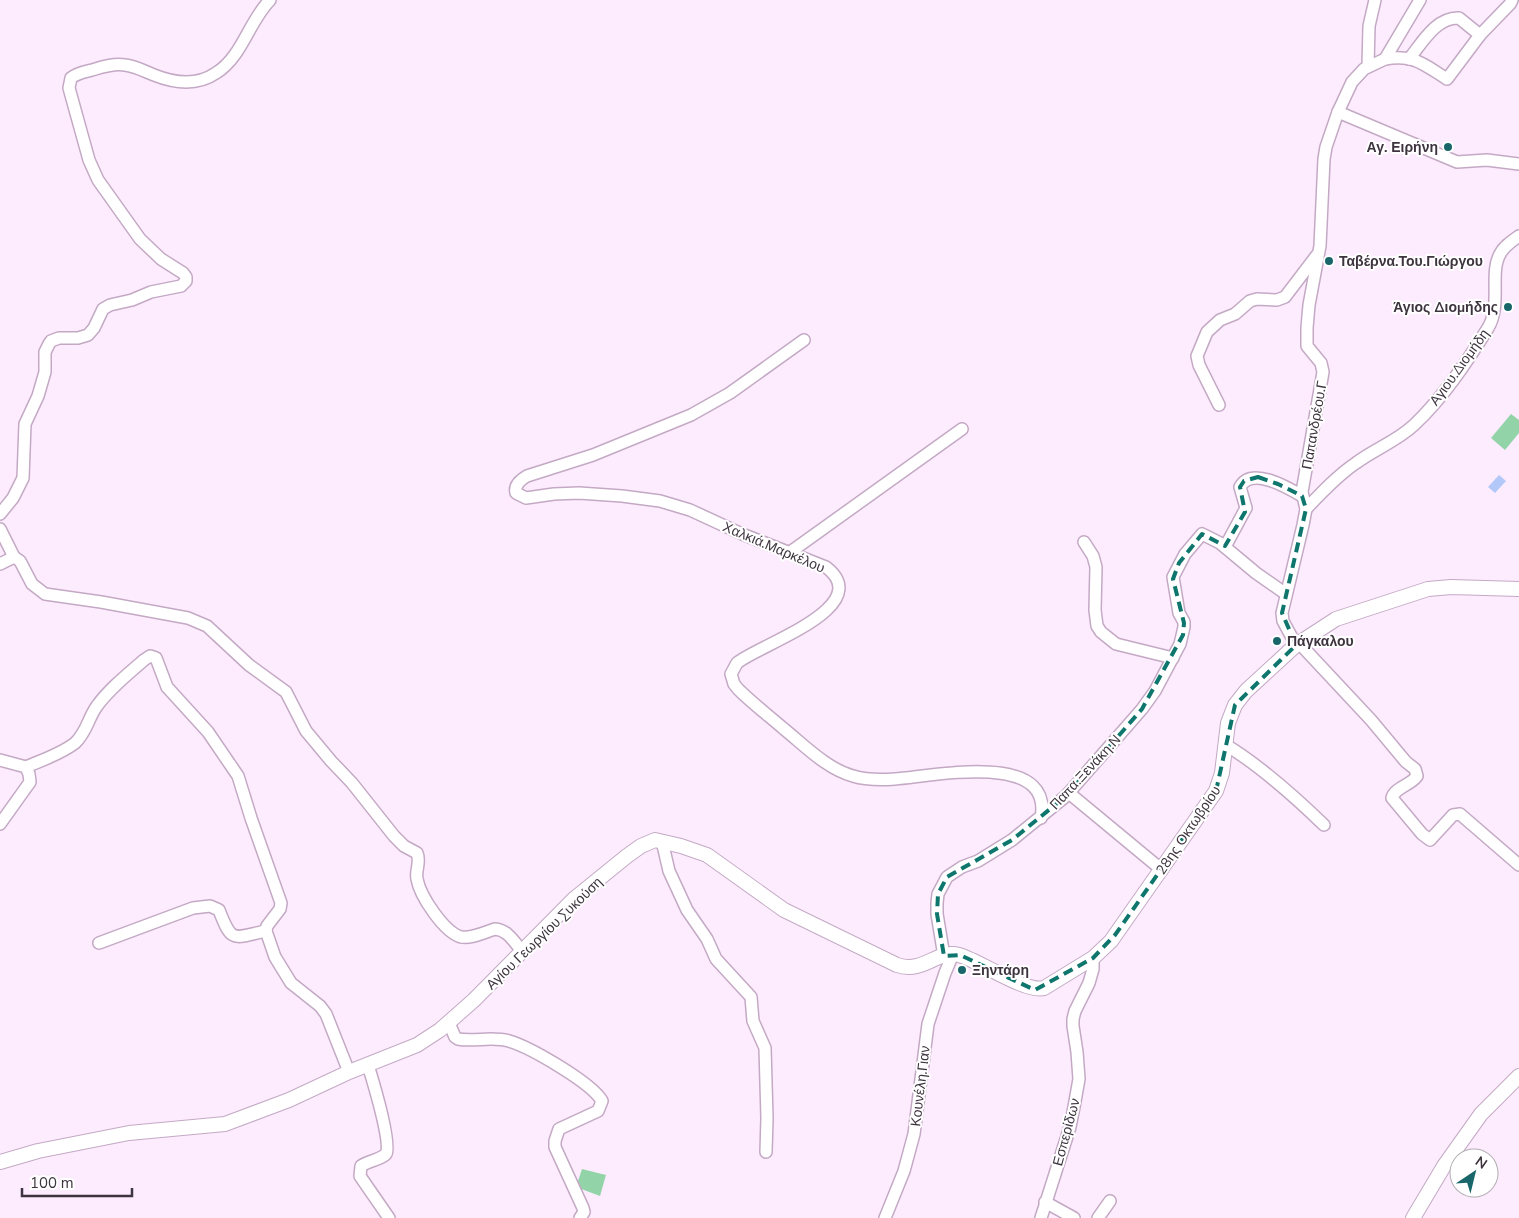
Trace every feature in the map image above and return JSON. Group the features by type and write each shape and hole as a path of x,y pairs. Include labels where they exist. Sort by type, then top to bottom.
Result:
{"main road":[{"name":"28ης Οκτωβρίου","path":"1093,958 1111,941 1216,791 1222,773 1228,723 1239,700 1263,674 1298,644 1336,619 1428,589 1451,587 1519,589"},
{"name":"Αγίου Γεωργίου Συκούση","path":"0,1162 38,1151 128,1133 225,1124 289,1100 349,1072 417,1045 449,1023 474,1000 574,899 627,856 648,842 662,841"},
{"path":"662,841 707,855 784,910 897,965 913,968 949,955 976,962 1035,990 1044,988 1093,958"},
{"path":"1413,1218 1444,1166 1480,1114 1517,1082"}],"street":[{"path":"0,514 13,498 23,478 25,424 38,396 46,372 45,352 48,344 59,338 78,338 88,335 94,328 103,308 110,304 132,300 151,292 180,286 186,281 183,273 161,259 140,239 98,180 89,160 69,88 71,78 77,74 119,64 134,66 162,78 179,82 200,81 223,68 261,10 270,0"},
{"path":"1375,0 1369,26 1368,66 1385,59 1400,56 1417,60 1447,79 1480,35 1512,0"},
{"path":"1385,59 1420,0"},
{"path":"1409,59 1434,29 1447,19 1459,18 1480,35"},
{"name":"Παπανδρέου.Γ","path":"1368,66 1352,82 1338,112 1326,147 1321,238 1309,305 1307,341 1308,348 1321,363 1323,372 1302,496 1306,509 1282,616 1298,644 1371,720 1406,762 1415,769 1417,776 1415,780 1394,793 1392,798 1422,834 1430,840 1453,815 1460,814 1519,864"},
{"path":"1338,112 1457,162 1487,160 1519,164"},
{"name":"Αγιου.Διομήδη","path":"1306,509 1355,463 1399,437 1414,425 1456,376 1491,321 1495,304 1496,264 1499,255 1508,244 1519,236"},
{"path":"1219,405 1199,366 1197,356 1207,332 1220,320 1235,314 1250,301 1257,299 1277,300 1285,297 1318,253"},
{"name":"Χαλκιά.Μαρκέλου","path":"804,340 711,406 593,455 527,476 518,483 515,490 518,496 526,498 579,493 660,501 690,510 742,534 818,564 830,571 839,583 839,594 829,607 806,625 737,663 731,674 734,684 738,689 823,760 850,776 865,779 894,779 972,772 999,772 1012,775 1027,782 1039,795 1042,810 1041,818"},
{"path":"789,553 962,430"},
{"path":"1286,594 1256,573 1225,547 1245,512 1246,504 1240,487 1248,478 1258,477 1278,484 1302,496"},
{"path":"0,528 14,557 20,561 32,584 45,594 188,618 207,626 249,665 286,692 306,731 331,761 352,782 394,836 404,846 417,853 419,860 416,878 419,887 443,924 454,934 466,937 495,929 499,930 507,934 522,951"},
{"name":"Παπα.Ξενάκη.Ν","path":"949,955 937,914 938,894 947,877 962,867 996,851 1041,818 1069,793 1142,708 1180,644 1184,622 1179,613 1173,577 1185,554 1202,534 1225,547"},
{"path":"1084,542 1093,556 1096,566 1096,626 1109,640 1116,644 1173,658"},
{"path":"0,564 14,557"},
{"path":"0,760 26,766 49,757 76,741 86,728 95,708 100,702 144,660 150,656 157,659 161,676 167,687 208,732 238,776 282,903 266,931 275,957 294,987 320,1006 326,1014 349,1072"},
{"path":"1226,745 1274,780 1324,825"},
{"path":"0,824 30,782 26,766"},
{"path":"1069,793 1162,870"},
{"path":"662,841 669,871 687,910 707,939 716,959 751,997 753,1021 766,1048 766,1152"},
{"path":"99,943 193,908 210,906 219,910 227,932 233,936 266,931"},
{"name":"Κουνέλη.Γιαν","path":"885,1218 910,1151 914,1134 928,1024 949,955"},
{"name":"Εσπερίδων","path":"1041,1218 1070,1127 1074,1107 1078,1079 1073,1019 1089,983 1093,969 1093,958"},
{"path":"449,1023 458,1039 492,1038 509,1041 568,1072 598,1093 602,1101 598,1111 559,1129 555,1141 557,1152 583,1208 584,1212 580,1218"},
{"path":"368,1065 386,1132 388,1148 385,1154 361,1166 360,1176 389,1218"},
{"path":"1098,1218 1110,1201"},
{"path":"1045,1202 1074,1218"}],"highlighted area":[{"path":"1258,477 1278,484 1302,496 1306,509 1282,613 1296,645 1235,705 1216,791 1115,935 1093,958 1035,990 960,955 944,956 937,914 938,894 947,877 1012,840 1066,796 1142,709 1183,635 1184,623 1173,579 1179,563 1202,534 1225,546 1245,512 1240,487 1244,481"}],"green space":[{"path":"1511,414 1519,420 1519,433 1505,450 1491,438"},
{"path":"582,1169 606,1175 600,1196 576,1187"}],"water":[{"path":"1499,475 1506,481 1495,493 1488,487"}],"place":[{"name":"Αγ. Ειρήνη","path":"1448,147"},
{"name":"Ταβέρνα.Του.Γιώργου","path":"1329,261"},
{"name":"Άγιος Διομήδης","path":"1508,307"},
{"name":"Πάγκαλου","path":"1277,641"},
{"name":"Ξηντάρη","path":"962,970"}]}
